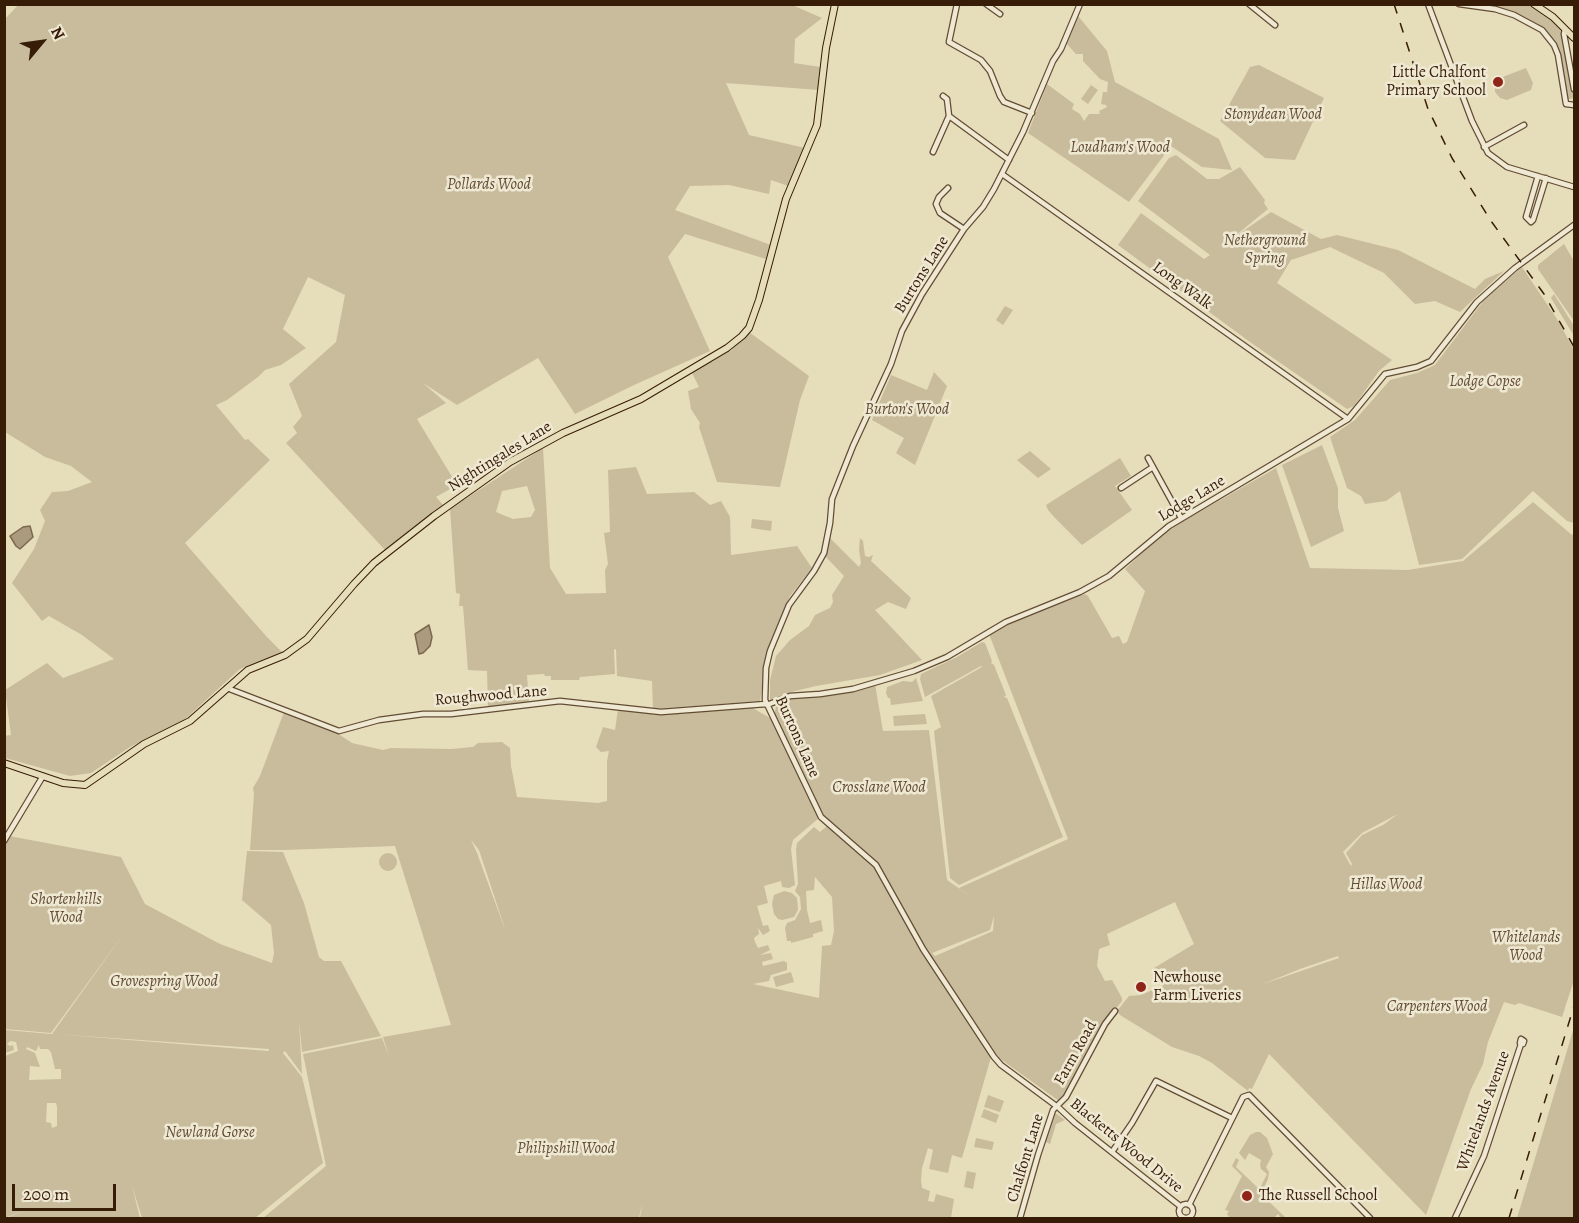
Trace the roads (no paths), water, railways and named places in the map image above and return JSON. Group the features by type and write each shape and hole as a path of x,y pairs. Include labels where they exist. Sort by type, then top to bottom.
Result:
{"main road":[{"name":"Nightingales Lane","path":"4,763 63,783 85,785 144,744 190,721 248,670 285,655 307,639 374,563 434,516 501,469 563,433 641,399 727,348 749,328 759,300 786,199 817,125 826,48 835,4"},
{"path":"1535,5 1545,10 1575,38"}],"street":[{"path":"957,4 947,43 972,53 981,60 990,71 1004,102 1032,113"},
{"path":"986,4 1000,14"},
{"name":"Burtons Lane","path":"1056,1105 1001,1065 994,1057 923,949 876,865 821,817 767,704 765,693 770,651 789,605 824,553 832,499 853,446 887,374 902,331 922,294 964,229 983,207 1002,174 1032,113 1080,4"},
{"path":"1249,4 1275,25"},
{"path":"1428,4 1484,147 1497,161 1507,167 1575,187"},
{"path":"1459,4 1495,9 1514,15 1542,30 1554,45 1558,55 1566,104 1575,105"},
{"path":"1565,29 1564,34 1575,88"},
{"path":"933,152 949,116 947,99 943,96"},
{"path":"949,116 1009,160"},
{"path":"1484,147 1524,125"},
{"name":"Long Walk","path":"1002,174 1348,419"},
{"path":"1538,176 1527,212 1527,220 1533,220 1545,178"},
{"path":"948,188 936,204 940,213 964,229"},
{"name":"Lodge Lane","path":"767,704 790,696 853,689 906,674 947,657 1006,622 1080,592 1109,576 1157,533 1348,419 1385,374 1417,367 1431,361 1477,302 1515,268 1575,225"},
{"path":"1148,458 1181,518"},
{"path":"1121,488 1153,467"},
{"name":"Roughwood Lane","path":"227,688 339,731 379,720 423,714 451,714 561,701 661,712 767,704"},
{"path":"4,840 43,776"},
{"name":"Farm Road","path":"1056,1105 1066,1096 1105,1024 1115,1011"},
{"name":"Whitelands Avenue","path":"1455,1218 1484,1156 1521,1044"},
{"path":"1112,1152 1156,1081 1232,1118"},
{"path":"1189,1205 1243,1097 1249,1095 1370,1218"},
{"name":"Blacketts Wood Drive","path":"1056,1105 1180,1206"},
{"name":"Chalfont Lane","path":"1020,1218 1044,1135 1056,1105"},
{"path":"1189,1205 1192,1210 1191,1217 1179,1217 1180,1206 1189,1205"},
{"path":"1360,1218 1363,1212"}],"railway":[{"path":"1394,4 1428,109 1452,158 1491,221 1544,294 1574,347"},
{"path":"1509,1218 1574,1006"}],"place":[{"name":"Little Chalfont Primary School","path":"1498,82"},
{"name":"Newhouse Farm Liveries","path":"1141,987"},
{"name":"The Russell School","path":"1247,1196"}],"park label":[{"name":"Stonydean Wood","path":"1273,115"},
{"name":"Loudham's Wood","path":"1120,148"},
{"name":"Pollards Wood","path":"489,185"},
{"name":"Netherground Spring","path":"1265,250"},
{"name":"Lodge Copse","path":"1485,382"},
{"name":"Burton's Wood","path":"907,410"},
{"name":"Crosslane Wood","path":"879,788"},
{"name":"Hillas Wood","path":"1386,885"},
{"name":"Shortenhills Wood","path":"66,909"},
{"name":"Whitelands Wood","path":"1526,947"},
{"name":"Grovespring Wood","path":"164,982"},
{"name":"Carpenters Wood","path":"1437,1007"},
{"name":"Newland Gorse","path":"210,1133"},
{"name":"Philipshill Wood","path":"566,1149"}]}
